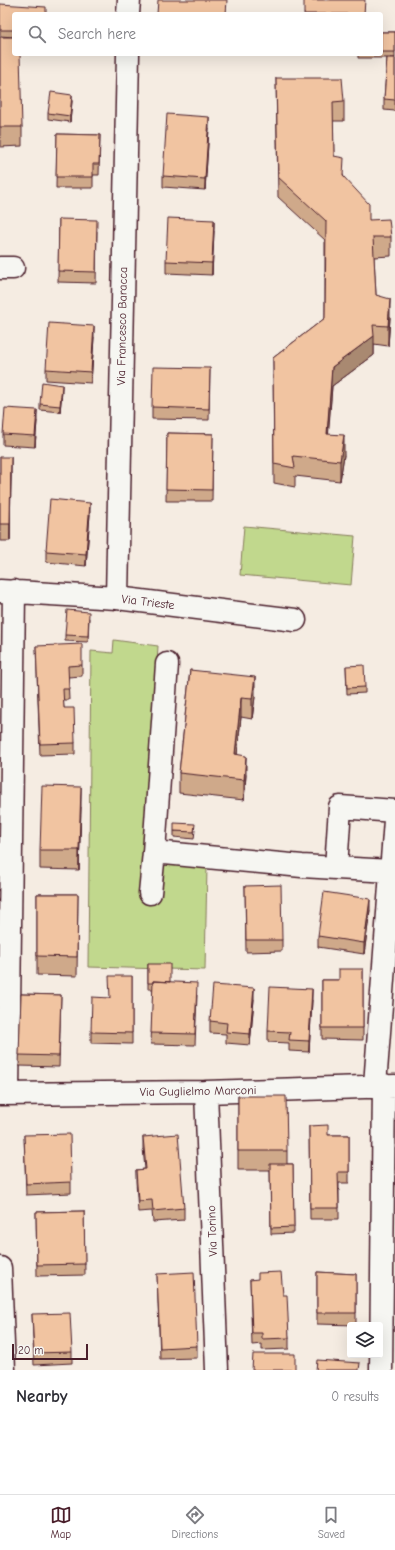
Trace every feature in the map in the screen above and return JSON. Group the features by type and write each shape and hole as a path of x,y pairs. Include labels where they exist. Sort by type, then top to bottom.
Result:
{"street":[{"path":"128,12 129,0"},
{"name":"Via Francesco Baracca","path":"117,598 128,56"},
{"path":"4,1094 7,591"},
{"name":"Via Trieste","path":"7,591 117,598 295,620"},
{"path":"150,893 167,664"},
{"path":"336,868 340,807 395,811"},
{"path":"381,1370 385,1086 391,871 395,820"},
{"path":"154,852 302,866 391,871"},
{"name":"Via Guglielmo Marconi","path":"4,1094 206,1092 385,1086"},
{"name":"Via Torino","path":"206,1092 217,1370"},
{"path":"0,1268 4,1370"}],"green space":[{"path":"244,526 355,536 351,585 240,575"},
{"path":"114,640 158,646 144,891 162,862 207,866 205,970 88,967 91,651 113,653"}],"building":[{"path":"158,0 227,0 226,12 157,12"},
{"path":"304,0 365,0 364,12 304,12"},
{"path":"0,4 46,7 46,12 12,12 12,30 0,30"},
{"path":"383,32 395,32 395,52 383,52"},
{"path":"0,37 12,37 12,56 20,56 22,127 0,127"},
{"path":"387,58 395,58 395,100 384,99"},
{"path":"276,78 342,78 344,101 333,102 334,156 344,158 343,176 369,204 369,220 389,219 391,237 373,237 376,295 390,299 388,326 373,325 374,336 332,367 327,434 344,435 340,461 293,456 295,468 274,464 273,358 325,318 326,221 278,177"},
{"path":"51,92 72,95 70,116 48,113"},
{"path":"167,114 209,117 205,179 163,176"},
{"path":"57,134 100,135 99,164 93,164 93,177 56,177"},
{"path":"168,218 214,220 212,263 166,261"},
{"path":"59,219 97,220 96,272 58,271"},
{"path":"49,323 94,326 91,372 46,369"},
{"path":"153,367 210,368 209,409 152,407"},
{"path":"42,382 62,385 60,406 40,404"},
{"path":"5,408 37,410 35,436 3,434"},
{"path":"167,433 213,434 212,490 166,489"},
{"path":"0,457 11,457 10,524 0,524"},
{"path":"50,499 90,503 86,554 46,551"},
{"path":"67,610 89,612 88,636 65,635"},
{"path":"82,644 82,665 68,666 69,689 63,689 64,708 74,708 75,743 40,744 36,646"},
{"path":"364,665 365,687 347,688 346,666"},
{"path":"190,670 255,677 252,699 241,698 235,754 246,756 244,780 179,773"},
{"path":"42,786 81,787 79,850 40,850"},
{"path":"174,823 195,824 194,832 174,831"},
{"path":"281,885 282,940 246,940 245,886"},
{"path":"324,892 370,899 364,943 318,936"},
{"path":"37,894 78,894 77,957 37,956"},
{"path":"148,964 170,964 170,982 153,981 153,983 148,983"},
{"path":"339,969 363,969 363,1028 322,1028 322,980 339,980"},
{"path":"109,976 132,976 132,1033 91,1032 92,997 110,998"},
{"path":"153,981 197,983 195,1034 151,1033"},
{"path":"213,985 254,988 250,1034 226,1032 227,1023 210,1021"},
{"path":"270,987 312,989 309,1041 289,1040 290,1032 268,1031"},
{"path":"21,994 61,995 59,1056 19,1055"},
{"path":"238,1096 286,1096 287,1151 238,1151"},
{"path":"328,1125 328,1135 349,1135 349,1172 338,1172 339,1208 310,1208 309,1126"},
{"path":"70,1134 71,1182 26,1184 24,1135"},
{"path":"178,1134 184,1208 153,1211 152,1200 138,1201 136,1170 146,1169 143,1137"},
{"path":"270,1164 293,1164 294,1227 271,1228"},
{"path":"84,1211 85,1264 37,1265 36,1212"},
{"path":"194,1272 197,1346 160,1348 157,1274"},
{"path":"281,1272 283,1295 287,1295 289,1338 262,1339 262,1333 252,1333 250,1280 258,1279 258,1273"},
{"path":"317,1272 356,1274 356,1313 317,1313"},
{"path":"70,1313 72,1352 34,1353 32,1314"},
{"path":"253,1354 295,1354 295,1370 252,1370"},
{"path":"317,1360 360,1363 359,1370 316,1370"}]}
